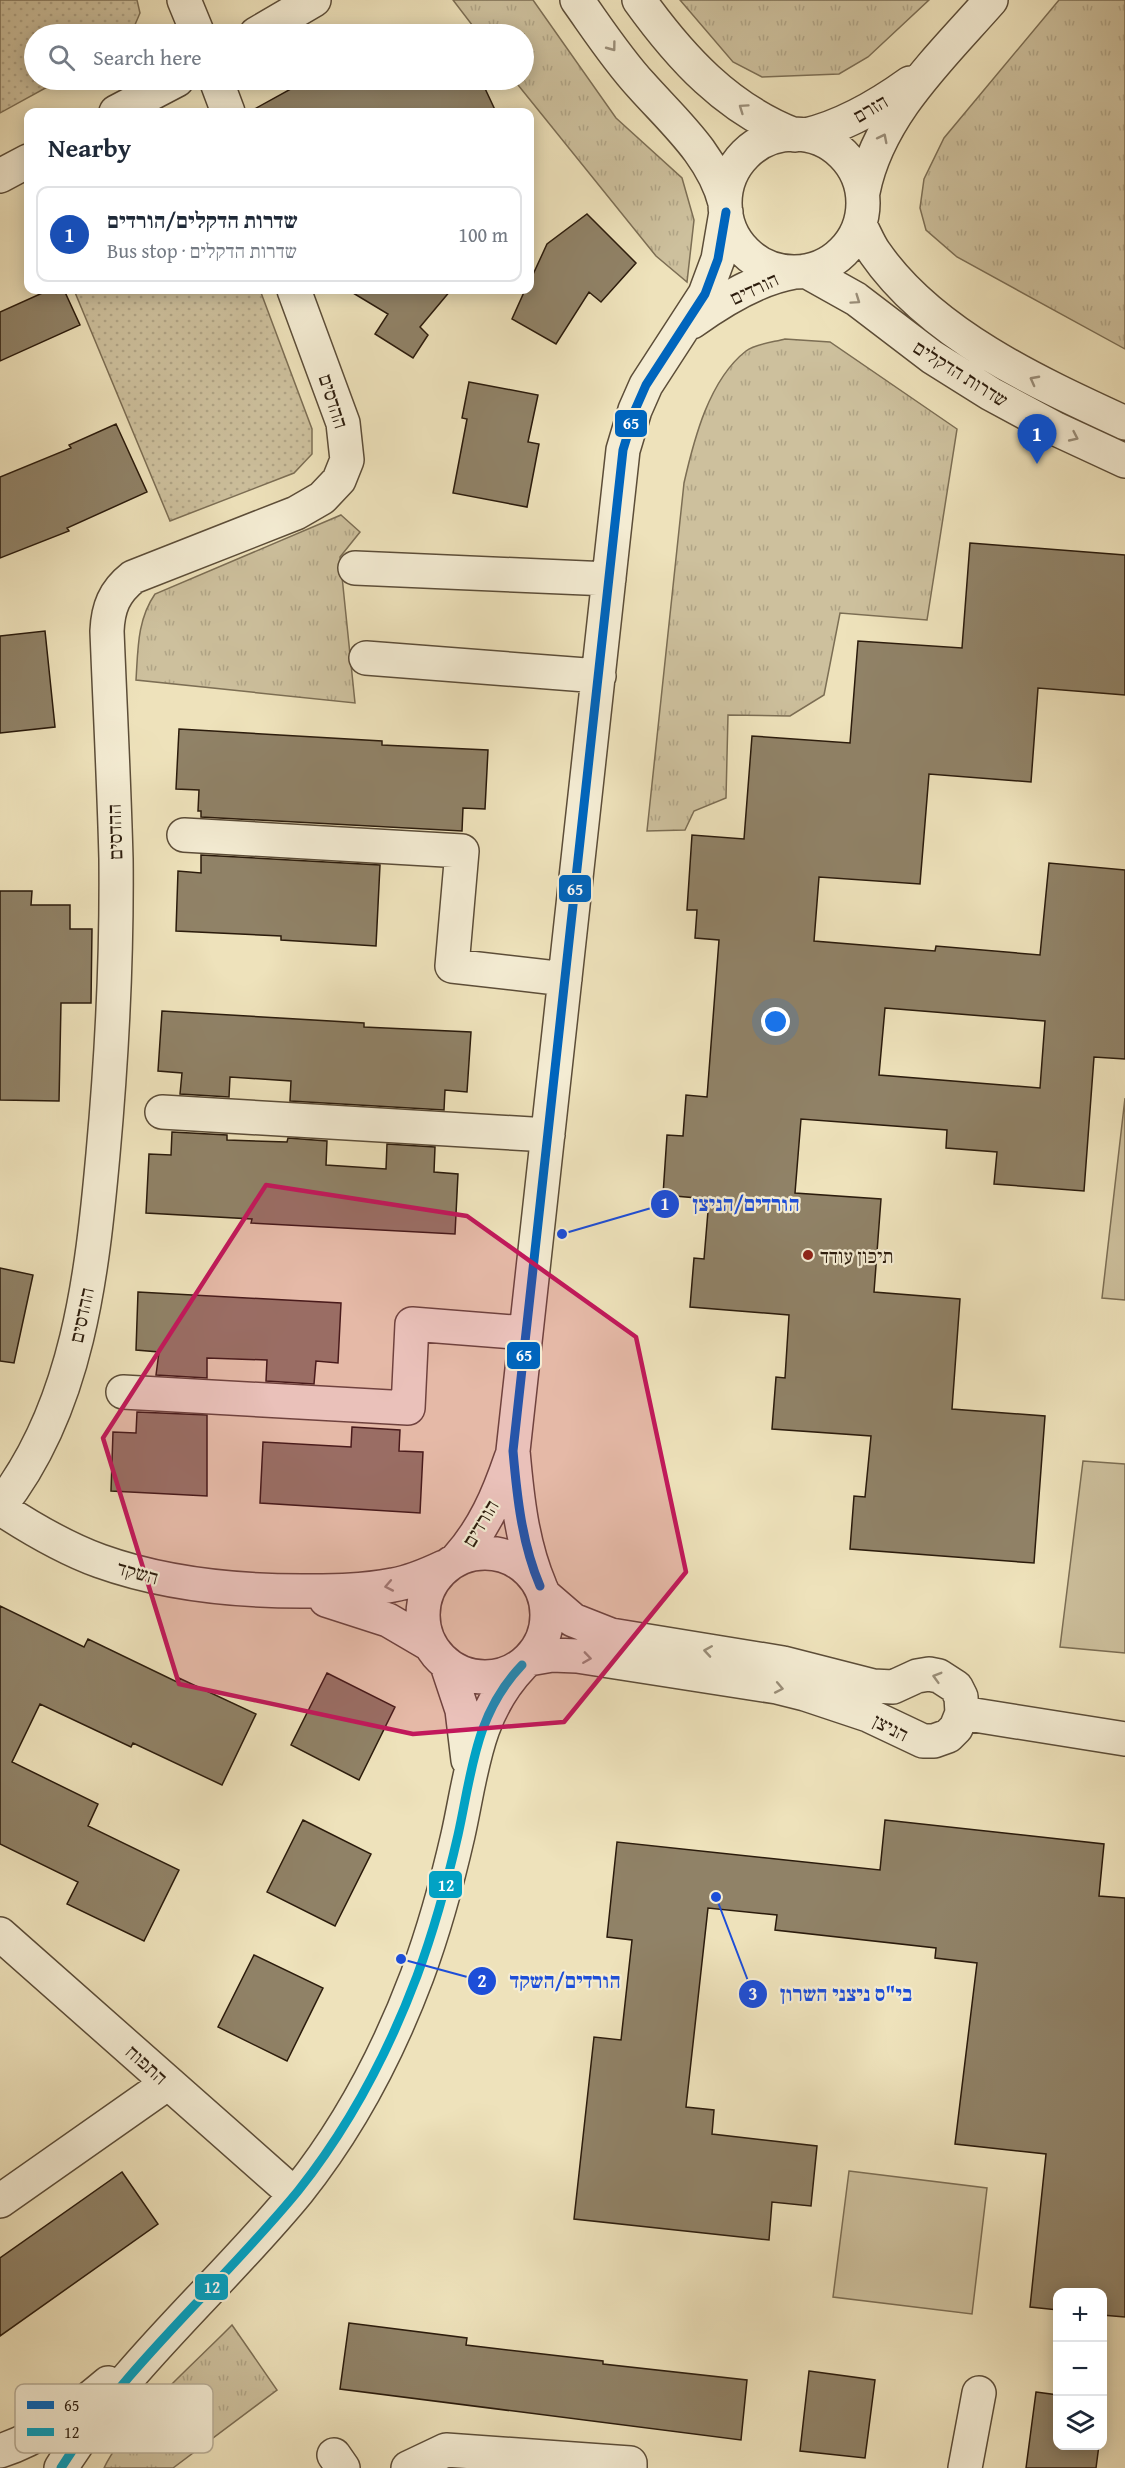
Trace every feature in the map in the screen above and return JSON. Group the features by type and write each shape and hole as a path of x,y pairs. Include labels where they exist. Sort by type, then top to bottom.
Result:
{"street":[{"path":"184,0 194,24"},
{"path":"273,24 314,0"},
{"path":"577,0 641,85 700,152 722,188 733,234 754,259 772,268 800,271 835,259 850,244 863,214 863,192 855,172 843,154 826,143 767,124 744,109 710,83 678,52 639,0"},
{"name":"הזרם","path":"863,192 871,163 889,126 928,70 990,0"},
{"name":"הזרם","path":"800,135 833,128 872,109 928,70"},
{"path":"124,108 158,90"},
{"path":"220,90 226,108"},
{"path":"726,207 733,172 746,154 772,138 800,135"},
{"path":"0,176 24,162"},
{"name":"הורדים","path":"542,1591 533,1568 523,1528 513,1451 623,450 630,423 653,373 686,327 705,294 721,248 726,207"},
{"name":"שדרות הדקלים","path":"860,225 874,252 901,285 942,320 997,360 1056,392 1125,423"},
{"name":"הורדים","path":"686,327 751,287 780,274 800,271"},
{"name":"שדרות הדקלים","path":"800,271 856,299 932,357 991,394 1056,429 1125,461"},
{"name":"ההדסים","path":"0,1507 31,1460 59,1396 75,1344 92,1262 109,1088 115,972 116,858 107,632 109,610 116,594 133,577 296,513 322,498 339,480 346,460 343,423 295,294"},
{"path":"355,568 609,579"},
{"path":"366,658 598,676"},
{"path":"184,835 462,851 452,966 565,979"},
{"path":"162,1112 548,1135"},
{"path":"123,1392 408,1408 412,1324 526,1333"},
{"name":"הורדים","path":"450,1563 474,1539 492,1508 513,1451"},
{"name":"השקד","path":"0,1507 36,1532 69,1548 133,1571 196,1584 290,1591 352,1591 409,1582 450,1563"},
{"path":"123,2384 294,2194 328,2150 354,2110 399,2022 434,1929 450,1869 469,1777 490,1708 503,1687 544,1635 547,1615 542,1591 529,1571 495,1553 474,1553 450,1563 429,1586 423,1605 423,1625 462,1710 469,1777"},
{"name":"השקד","path":"290,1591 375,1614 401,1625 438,1654"},
{"name":"הניצן","path":"525,1662 552,1655 577,1656 777,1687 850,1708 891,1725 923,1742 934,1742 948,1736 956,1728 962,1713 961,1697 956,1687 939,1676 923,1674 893,1687 873,1686 783,1663 611,1635 573,1620 555,1607 542,1591"},
{"path":"438,1654 465,1674 484,1678 504,1674 525,1662"},
{"path":"962,1713 1125,1739"},
{"name":"התפוח","path":"0,1934 294,2194"},
{"path":"0,2201 168,2083"},
{"path":"105,2384 159,2342"},
{"path":"965,2468 979,2393"},
{"path":"0,2453 15,2446"},
{"path":"410,2467 446,2450 630,2463 630,2468"},
{"path":"0,2453 24,2468"},
{"path":"61,2468 72,2453"}],"highlighted area":[{"path":"266,1185 467,1216 636,1337 686,1572 564,1722 413,1734 179,1684 103,1438"}],"green space":[{"path":"0,0 137,0 140,13 135,24 24,24 24,90 42,90 0,113"},
{"path":"453,0 533,0 616,118 682,178 694,220 687,282 656,256 522,90 534,90 534,24 471,24"},
{"path":"680,0 929,0 868,57 839,74 762,77 733,62"},
{"path":"1059,0 1125,0 1125,349 957,257 926,230 920,208 924,179 944,138"},
{"path":"76,294 261,294 312,429 312,454 294,473 170,521"},
{"path":"785,339 830,342 957,429 927,620 840,613 824,695 790,716 728,715 726,798 694,811 685,830 647,831 684,483 698,430 713,394 733,363 750,349"},
{"path":"341,515 360,532 340,557 355,703 136,680 142,625 155,594"},
{"path":"1125,1098 1125,1300 1102,1298"},
{"path":"1083,1461 1125,1464 1125,1653 1060,1647"},
{"path":"849,2171 987,2188 972,2314 833,2297"},
{"path":"232,2325 277,2390 213,2438 213,2384 172,2384"},
{"path":"112,2453 193,2453 173,2468 104,2468"}],"building":[{"path":"289,90 486,90 494,108 256,108"},
{"path":"587,214 636,263 601,302 589,292 556,344 512,319 523,294 534,294 534,272 547,244"},
{"path":"40,294 66,294 80,325 0,361 0,312"},
{"path":"355,294 448,294 420,327 428,335 413,358 375,334 388,314"},
{"path":"469,382 538,395 528,442 539,444 527,507 453,493 467,419 462,418"},
{"path":"116,424 147,492 67,528 69,531 0,558 0,477 71,448 69,445"},
{"path":"970,543 1125,555 1125,695 1038,688 1031,782 929,774 920,884 819,877 814,941 935,951 936,946 1040,955 1049,863 1125,870 1125,1059 1094,1057 1084,1191 994,1184 997,1152 946,1148 947,1130 801,1119 795,1193 881,1199 874,1292 960,1299 952,1409 1045,1416 1034,1563 850,1549 854,1496 865,1497 871,1436 772,1429 776,1377 785,1378 789,1315 690,1307 694,1258 704,1259 709,1199 663,1195 667,1135 683,1136 686,1095 707,1097 719,940 695,938 697,910 687,910 692,835 744,839 752,736 850,743 858,641 962,648","holes":["885,1008 1045,1021 1040,1088 879,1075"]},
{"path":"45,631 55,727 0,733 0,636"},
{"path":"179,729 382,741 382,745 488,750 485,809 463,808 462,831 201,817 201,811 198,811 199,790 176,789"},
{"path":"201,855 380,865 376,946 281,940 281,936 176,931 178,871 201,873"},
{"path":"0,891 32,891 31,905 70,905 70,929 92,929 91,1003 61,1003 59,1101 0,1100"},
{"path":"162,1011 364,1023 364,1027 471,1032 467,1092 445,1090 444,1110 290,1101 291,1081 230,1077 229,1097 180,1094 182,1073 158,1071"},
{"path":"172,1132 227,1135 227,1140 287,1142 288,1138 327,1141 326,1165 386,1169 387,1144 435,1147 434,1172 458,1174 455,1234 251,1223 252,1219 146,1213 149,1154 171,1155"},
{"path":"0,1268 33,1275 14,1363 0,1361"},
{"path":"138,1292 341,1303 338,1363 316,1361 314,1384 266,1381 267,1360 207,1358 207,1378 156,1375 159,1352 136,1350"},
{"path":"137,1412 207,1415 207,1496 111,1491 113,1432 136,1433"},
{"path":"352,1427 400,1430 399,1451 423,1452 420,1513 260,1503 263,1442 351,1447"},
{"path":"0,1606 84,1647 88,1639 177,1682 179,1678 256,1714 222,1785 133,1743 131,1747 40,1704 12,1762 98,1804 88,1826 179,1870 144,1941 67,1904 78,1882 0,1844"},
{"path":"327,1673 395,1707 359,1780 291,1745"},
{"path":"303,1820 371,1854 335,1926 267,1892"},
{"path":"885,1820 1104,1844 1099,1896 1125,1898 1125,2317 1107,2315 1107,2288 1053,2288 1053,2309 1030,2307 1046,2154 955,2144 977,1963 935,1958 936,1948 775,1930 777,1915 708,1908 686,2107 714,2110 712,2134 817,2146 811,2206 772,2202 769,2240 574,2219 594,2037 621,2040 632,1940 607,1937 617,1842 880,1870"},
{"path":"254,1955 323,1988 287,2061 218,2027"},
{"path":"122,2172 158,2224 0,2336 0,2258"},
{"path":"349,2323 467,2338 466,2345 603,2361 603,2364 747,2380 741,2440 340,2389"},
{"path":"809,2371 875,2380 865,2458 800,2451"},
{"path":"1036,2392 1053,2394 1053,2450 1098,2450 1096,2468 1026,2468"}],"transit line":[{"name":"65","path":"540,1586 525,1537 513,1451 623,450 635,410 646,385 705,294 718,259 726,212"},
{"name":"12","path":"123,2384 298,2191 317,2167 366,2088 406,2005 435,1924 458,1835 472,1766 485,1724 494,1703 522,1665"},
{"name":"12","path":"61,2468 71,2453"}],"place":[{"name":"שדרות הדקלים/הורדים","path":"1037,464"},
{"name":"הורדים/הניצן","path":"562,1234"},
{"name":"תיכון עודד","path":"808,1255"},
{"name":"בי\"ס ניצני השרון","path":"716,1897"},
{"name":"הורדים/השקד","path":"401,1959"}]}
